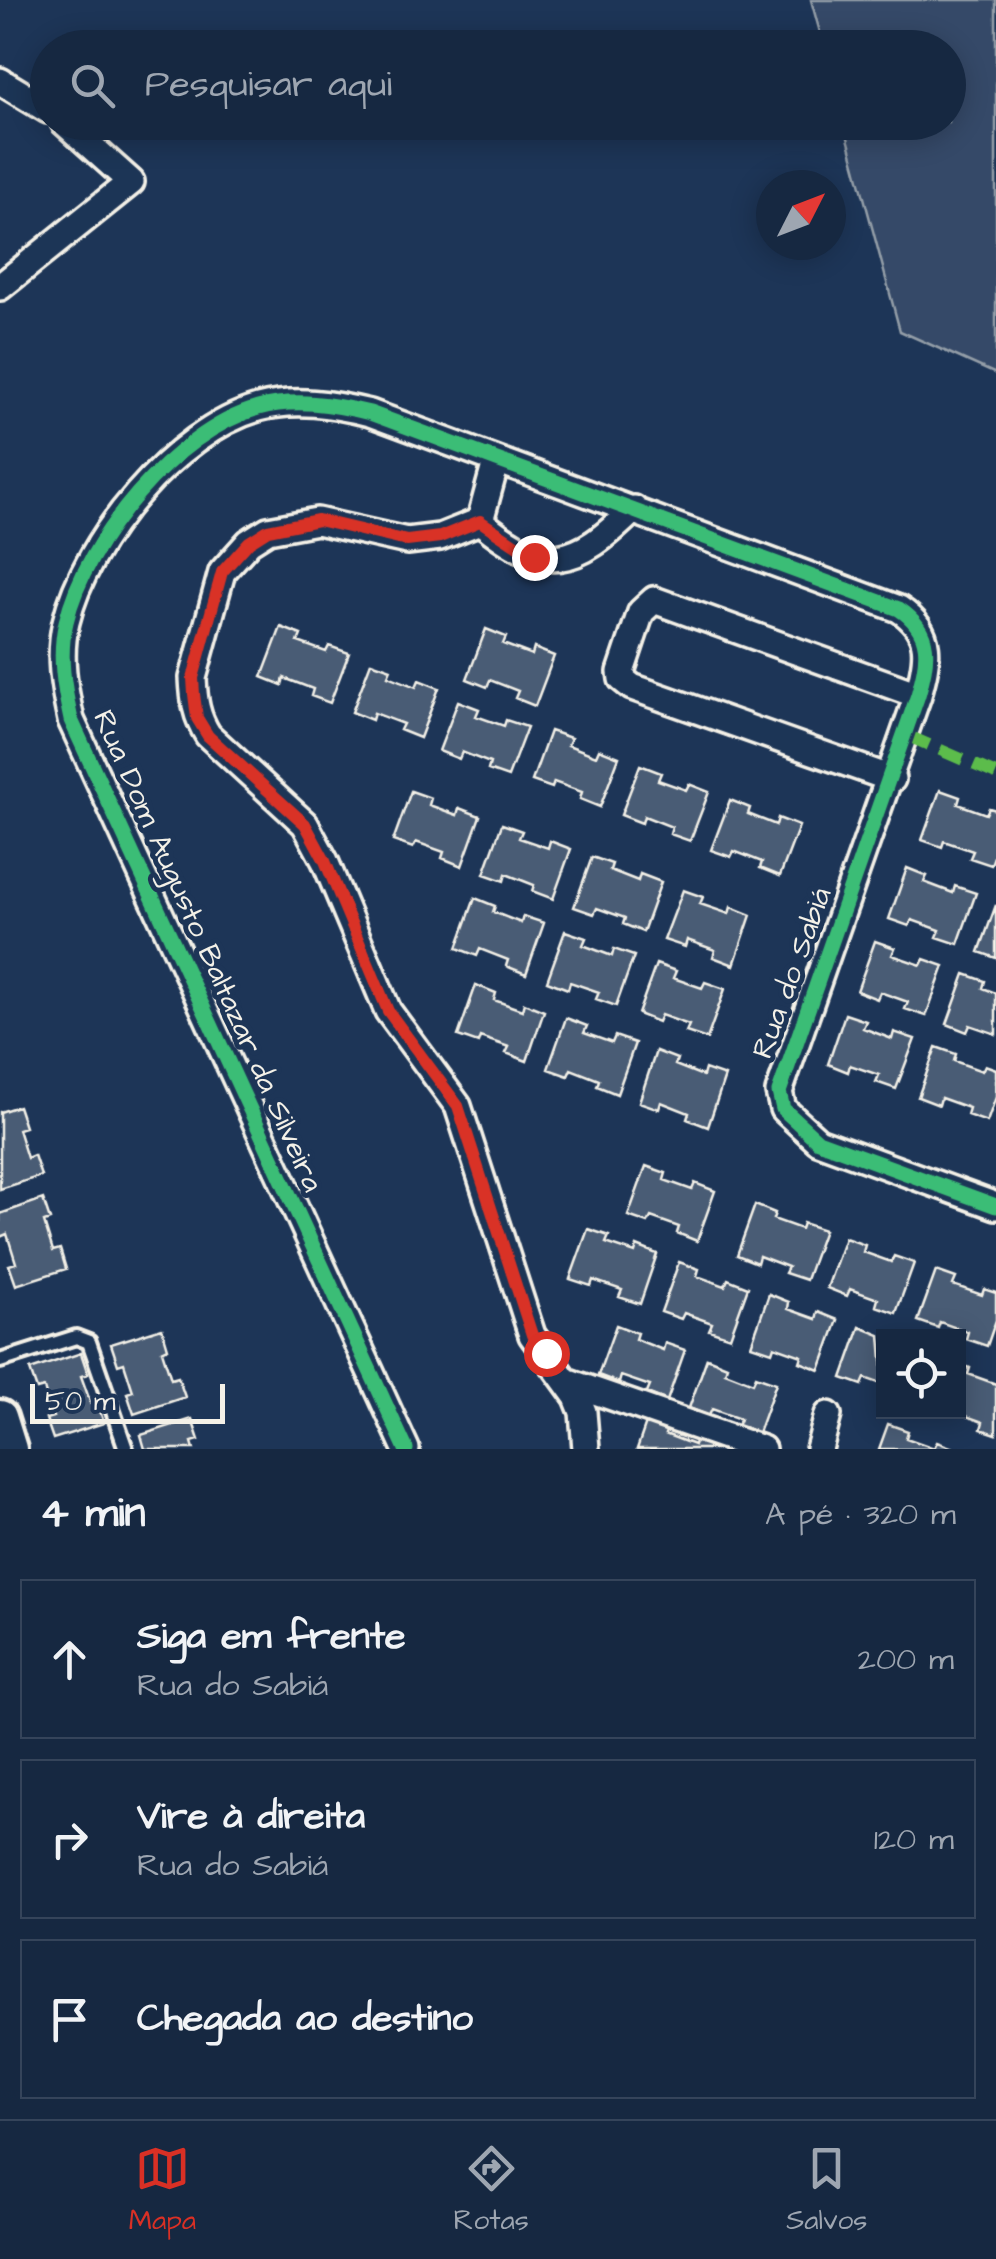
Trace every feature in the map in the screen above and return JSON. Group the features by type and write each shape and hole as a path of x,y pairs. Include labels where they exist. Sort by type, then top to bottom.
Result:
{"street":[{"path":"0,81 30,99"},
{"path":"0,286 131,182 84,140"},
{"name":"Rua Dom Augusto Baltazar da Silveira","path":"406,1449 71,720 62,674 65,625 76,588 114,522 182,451 236,416 285,404 326,404 370,414 900,609 923,631"},
{"path":"480,521 496,462"},
{"path":"480,521 534,557 572,557 601,542 634,509"},
{"path":"480,521 440,537 407,541 318,520 268,530 249,542 222,572 193,678 194,694 197,718 208,736 305,824 325,861 388,1011 458,1106 532,1335 583,1412 586,1449"},
{"path":"892,780 632,687 622,680 621,672 641,612 654,600 918,695"},
{"name":"Rua do Sabiá","path":"923,631 927,661 892,780 778,1092 783,1109 818,1141 996,1206"},
{"path":"566,1381 762,1449"},
{"path":"819,1449 828,1415"},
{"path":"0,1417 10,1449"}],"lane":[{"path":"0,1361 76,1338 89,1342 126,1449"}],"shaded area":[{"path":"811,0 996,0 996,374 900,331 849,140 966,140 966,30 819,30"}],"building":[{"path":"281,627 301,635 298,642 326,652 329,646 349,653 330,703 311,696 313,689 284,678 282,685 262,677"},
{"path":"486,629 506,637 503,644 532,655 534,648 554,656 535,706 515,698 518,691 490,680 487,687 467,679"},
{"path":"371,662 391,669 388,676 416,687 419,680 439,688 420,738 400,730 403,724 374,713 372,720 352,712"},
{"path":"458,701 479,709 476,716 504,726 506,720 527,727 508,777 488,770 490,763 462,752 459,759 439,751"},
{"path":"550,731 571,738 568,745 596,756 599,749 619,757 600,807 580,799 582,792 554,782 552,788 532,781"},
{"path":"640,765 661,773 658,780 686,790 689,784 709,792 690,841 670,834 672,827 644,816 642,823 621,815"},
{"path":"940,790 960,797 958,804 986,814 989,808 996,810 996,851 991,865 970,858 973,851 944,841 942,847 922,840"},
{"path":"411,791 431,798 429,805 457,815 459,808 480,816 462,866 442,858 444,852 416,842 413,848 393,841"},
{"path":"730,800 750,808 748,814 776,825 778,818 799,826 780,876 760,868 762,862 734,851 731,857 711,850"},
{"path":"502,824 522,831 519,838 548,848 550,841 571,849 553,899 532,891 534,885 506,874 504,881 484,874"},
{"path":"592,857 612,864 610,870 638,881 640,874 661,882 643,932 623,924 625,918 597,908 594,914 574,907"},
{"path":"907,868 927,876 924,882 953,893 955,886 976,893 958,944 937,937 940,930 912,920 909,926 889,919"},
{"path":"683,890 703,897 700,904 729,914 731,907 751,915 734,965 713,957 715,950 687,940 685,947 664,940"},
{"path":"475,898 495,906 493,912 521,923 523,916 544,923 526,974 506,966 508,960 480,949 477,956 457,948"},
{"path":"996,905 996,958 979,952"},
{"path":"565,931 586,938 583,945 612,956 614,949 634,956 616,1006 596,999 599,992 570,982 568,989 547,981"},
{"path":"875,941 895,948 892,955 921,965 924,959 944,966 926,1016 905,1009 908,1002 880,992 877,999 857,991"},
{"path":"656,964 676,971 673,978 702,988 705,982 725,989 707,1039 686,1032 689,1025 661,1015 658,1022 638,1014"},
{"path":"965,974 985,981 983,988 996,993 996,1034 970,1025 967,1032 947,1024"},
{"path":"476,985 496,993 494,1000 522,1010 524,1003 544,1011 527,1061 506,1053 509,1047 480,1037 478,1043 458,1036"},
{"path":"845,1014 866,1021 863,1028 892,1039 894,1032 915,1039 896,1089 876,1082 879,1075 850,1065 848,1072 828,1064"},
{"path":"566,1018 587,1026 584,1033 612,1043 615,1036 635,1043 617,1094 597,1086 599,1080 571,1069 568,1076 548,1069"},
{"path":"936,1047 956,1054 954,1061 982,1071 985,1065 996,1069 996,1097 987,1122 967,1115 969,1108 941,1098 939,1105 918,1097"},
{"path":"656,1051 677,1059 675,1065 703,1076 705,1069 725,1076 708,1127 687,1119 689,1113 661,1102 659,1109 639,1102"},
{"path":"18,1106 25,1127 18,1129 27,1158 34,1155 41,1176 0,1189 0,1112"},
{"path":"646,1166 666,1173 664,1180 692,1190 695,1183 715,1191 697,1241 677,1233 679,1227 651,1217 648,1223 628,1216"},
{"path":"43,1199 50,1220 44,1222 53,1251 60,1249 66,1269 16,1285 9,1265 16,1263 7,1234 0,1237 0,1214"},
{"path":"755,1205 775,1213 773,1219 801,1229 803,1223 824,1230 806,1280 785,1273 788,1267 759,1256 757,1263 737,1255"},
{"path":"588,1229 609,1236 606,1243 635,1253 637,1246 657,1254 640,1304 619,1297 622,1290 593,1280 591,1286 570,1279"},
{"path":"845,1238 865,1245 863,1252 891,1262 894,1256 914,1263 896,1313 876,1306 878,1299 850,1289 847,1296 827,1288"},
{"path":"679,1262 699,1269 697,1276 725,1286 728,1279 748,1287 730,1337 709,1330 712,1323 684,1313 681,1319 661,1312"},
{"path":"936,1271 956,1278 953,1285 982,1295 984,1289 996,1293 996,1320 987,1346 966,1339 966,1329 940,1322 938,1328 918,1321"},
{"path":"769,1294 789,1302 788,1309 816,1319 818,1312 838,1320 820,1370 800,1362 802,1356 774,1346 772,1352 751,1345"},
{"path":"616,1325 637,1333 635,1339 663,1350 665,1343 685,1350 667,1401 647,1393 650,1386 621,1376 619,1383 598,1375"},
{"path":"860,1327 876,1333 876,1382 865,1378 862,1385 842,1378"},
{"path":"162,1328 168,1348 162,1351 171,1379 178,1377 185,1397 134,1414 127,1393 133,1391 124,1363 118,1365 111,1344"},
{"path":"81,1353 88,1374 81,1376 91,1404 97,1402 104,1423 53,1439 46,1419 53,1417 44,1388 37,1390 30,1370"},
{"path":"707,1358 727,1366 725,1372 753,1383 756,1376 776,1383 758,1433 737,1426 740,1419 712,1409 709,1416 689,1408"},
{"path":"966,1366 970,1368 968,1374 996,1384 996,1434 981,1429 983,1422 966,1416"},
{"path":"192,1419 199,1440 192,1442 194,1449 145,1449 141,1435"},
{"path":"647,1420 668,1427 665,1434 694,1445 696,1438 716,1445 715,1449 637,1449"},
{"path":"888,1424 908,1431 906,1438 934,1448 937,1442 956,1449 879,1449"}],"marked path":[{"path":"906,735 996,774"}],"cycle path":[{"path":"406,1449 71,720 66,696 62,659 66,622 76,590 113,525 138,493 196,440 258,408 300,403 370,413 899,609 910,618 925,647 918,695 779,1092 783,1109 818,1141 996,1206"}],"route":[{"path":"534,557 518,550 480,521 440,537 407,541 318,520 268,530 249,542 222,572 193,678 197,718 208,736 305,824 325,861 388,1011 435,1069 458,1106 475,1148 532,1335 546,1353"}]}
